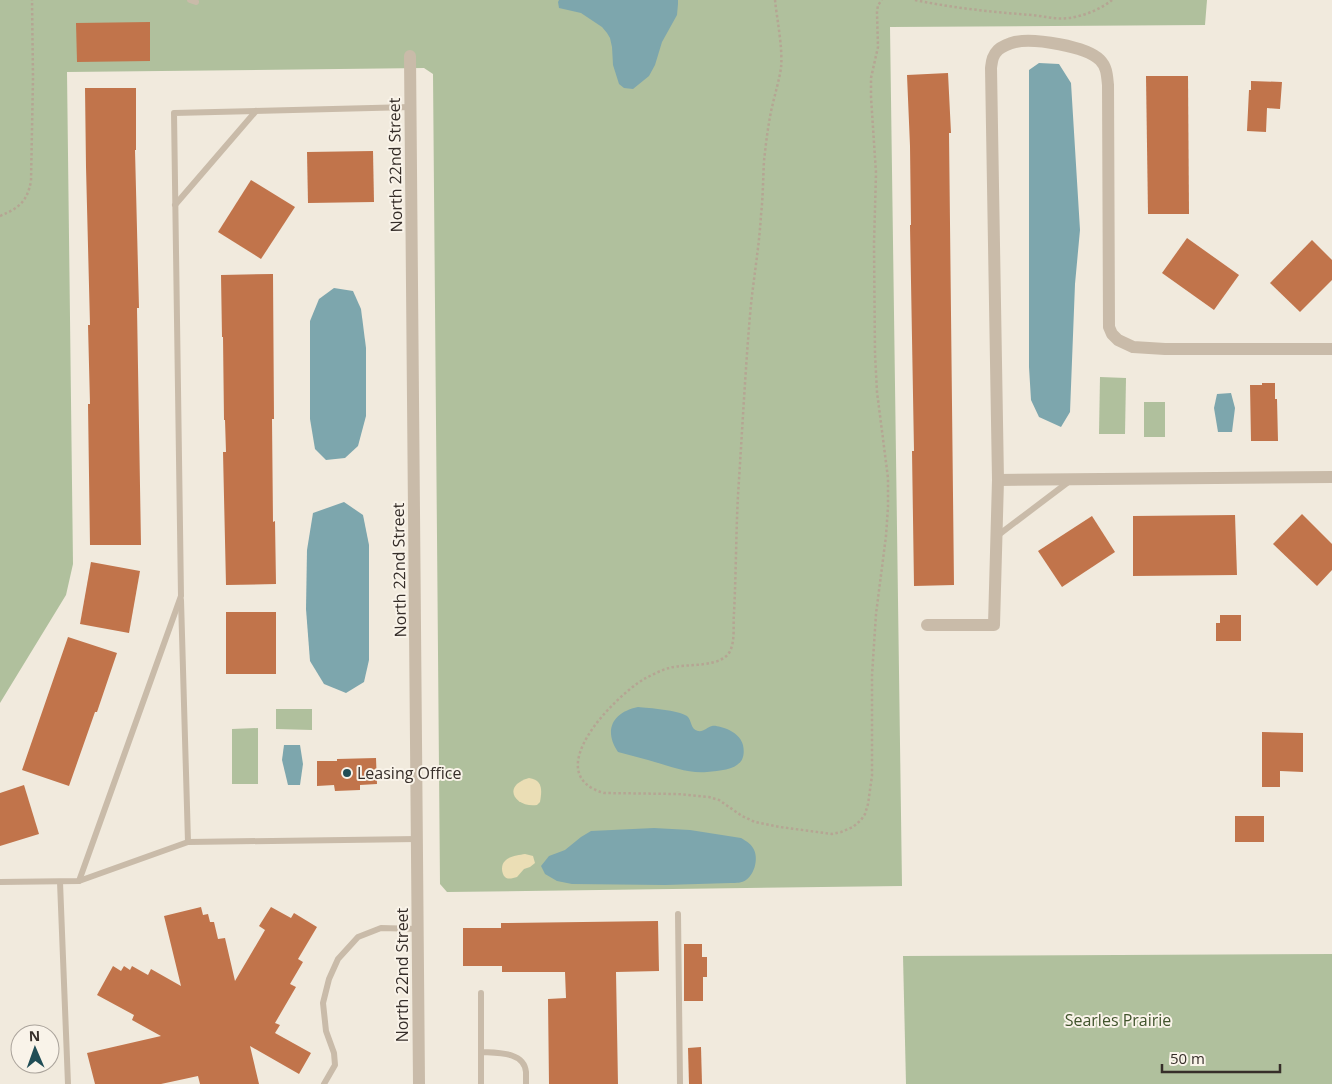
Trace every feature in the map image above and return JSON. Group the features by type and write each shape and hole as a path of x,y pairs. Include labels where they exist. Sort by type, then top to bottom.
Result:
{"street":[{"path":"927,625 994,625 998,480 991,68 992,57 998,50 1013,42 1035,41 1064,45 1085,51 1100,59 1106,69 1108,94 1109,328 1118,340 1133,347 1165,349 1332,349"},
{"name":"North 22nd Street","path":"410,56 419,1084"},
{"path":"998,480 1332,477"}],"lane":[{"path":"188,842 181,596 174,113 410,107"},
{"path":"175,205 256,111"},
{"path":"996,537 1072,480"},
{"path":"78,881 181,596"},
{"path":"0,882 78,881 188,842 417,839"},
{"path":"60,882 68,1084"},
{"path":"678,914 680,1084"},
{"path":"324,1084 335,1065 334,1053 326,1031 323,1003 329,978 338,959 358,937 382,928 418,929"},
{"path":"480,1084 481,993"},
{"path":"481,1052 503,1053 523,1061 526,1070 526,1084"}],"path":[{"path":"776,0 781,68 767,138 750,321 738,496 735,594 731,648 727,656 719,661 670,668 646,678 627,691 609,707 594,726 580,752 578,768 580,776 586,784 596,791 604,793 709,796 755,822 832,834 849,829 864,817 872,776 872,668 888,507 888,478 877,392 875,354 874,244 876,173 871,97 871,78 878,47 878,5 882,0"},
{"path":"915,0 1015,14 1073,18 1100,8 1112,0"},
{"path":"0,216 15,209 22,203 30,188 33,1"}],"green space":[{"path":"0,0 1207,0 1205,25 890,27 902,886 447,892 440,884 433,74 424,68 67,72 73,564 66,595 0,703"},
{"path":"1100,377 1126,378 1125,434 1099,434"},
{"path":"1144,402 1165,402 1165,437 1144,437"},
{"path":"276,709 312,709 312,730 276,729"},
{"path":"258,728 258,784 232,784 232,729"},
{"name":"Searles Prairie","path":"1332,954 1332,1084 906,1084 903,956"}],"sand":[{"path":"529,778 537,781 540,786 540,802 537,805 523,803 514,796 515,786"},
{"path":"525,854 533,856 535,863 524,869 517,877 506,878 502,871 504,862 512,857"}],"water":[{"path":"559,0 678,0 678,4 677,15 662,42 655,65 649,76 633,89 624,88 619,84 613,65 610,38 607,33 602,27 581,13 559,8"},
{"path":"1039,63 1059,64 1071,83 1080,230 1075,284 1070,412 1061,427 1039,417 1031,400 1029,367 1029,70"},
{"path":"334,288 353,291 361,309 366,348 366,416 358,446 345,458 326,460 315,449 310,419 310,321 319,299"},
{"path":"1231,393 1235,408 1232,432 1218,432 1214,408 1217,394"},
{"path":"344,502 363,515 369,545 369,660 364,682 346,693 324,684 310,661 306,609 307,550 313,513"},
{"path":"638,707 683,714 689,718 695,730 698,731 714,726 730,730 742,742 744,753 742,759 739,764 728,769 692,772 618,752 611,736 613,723 622,713"},
{"path":"284,745 300,745 303,764 300,785 288,785 282,760"},
{"path":"654,828 690,830 741,838 751,845 755,852 754,870 746,880 737,883 665,885 572,884 557,881 545,874 541,866 549,856 565,850 591,831"}],"building":[{"path":"150,22 150,61 77,62 76,23"},
{"path":"948,73 951,133 949,133 954,585 914,586 910,146 907,75"},
{"path":"1146,76 1188,76 1189,214 1148,214"},
{"path":"1251,81 1282,82 1280,109 1267,108 1266,132 1247,131"},
{"path":"85,88 136,88 135,150 139,308 137,308 141,545 90,545 88,325 90,325"},
{"path":"373,151 374,202 308,203 307,152"},
{"path":"251,180 295,207 261,259 218,232"},
{"path":"1187,238 1239,275 1214,310 1162,273"},
{"path":"1312,240 1332,260 1332,280 1300,312 1270,283"},
{"path":"273,274 274,419 272,419 276,584 226,585 223,452 226,452 221,275"},
{"path":"1262,383 1275,383 1278,441 1251,441 1250,385 1262,385"},
{"path":"1302,514 1332,544 1332,570 1317,586 1273,544"},
{"path":"1235,515 1237,575 1133,576 1133,516"},
{"path":"1092,516 1115,552 1062,587 1038,551"},
{"path":"91,562 140,571 129,633 80,624"},
{"path":"226,612 276,612 276,674 226,674"},
{"path":"1220,615 1241,615 1241,641 1216,641 1216,623 1220,623"},
{"path":"68,637 117,653 69,786 22,770"},
{"path":"1262,732 1303,733 1303,772 1280,771 1280,787 1262,787"},
{"name":"Leasing Office","path":"376,758 377,784 360,785 360,790 335,791 334,785 317,786 317,761"},
{"path":"24,785 39,834 0,846 0,793"},
{"path":"1235,816 1264,816 1264,842 1235,842"},
{"path":"201,907 203,915 208,914 210,922 214,922 218,939 225,938 235,981 265,930 259,926 271,907 291,918 294,913 317,927 298,959 303,962 290,984 296,987 275,1023 280,1025 275,1033 311,1053 299,1074 250,1046 259,1084 200,1084 198,1076 161,1084 95,1084 87,1053 161,1036 132,1020 134,1015 97,995 113,966 121,971 124,966 130,970 132,966 148,975 151,969 181,986 164,916"},
{"path":"658,921 659,971 616,972 618,1084 549,1084 548,999 566,998 565,972 502,972 502,966 463,966 463,928 501,928 501,923"},
{"path":"684,944 702,944 702,957 707,957 707,977 703,977 703,1001 684,1001"},
{"path":"701,1047 702,1084 689,1084 688,1048"}],"place":[{"name":"Leasing Office","path":"347,773"}]}
